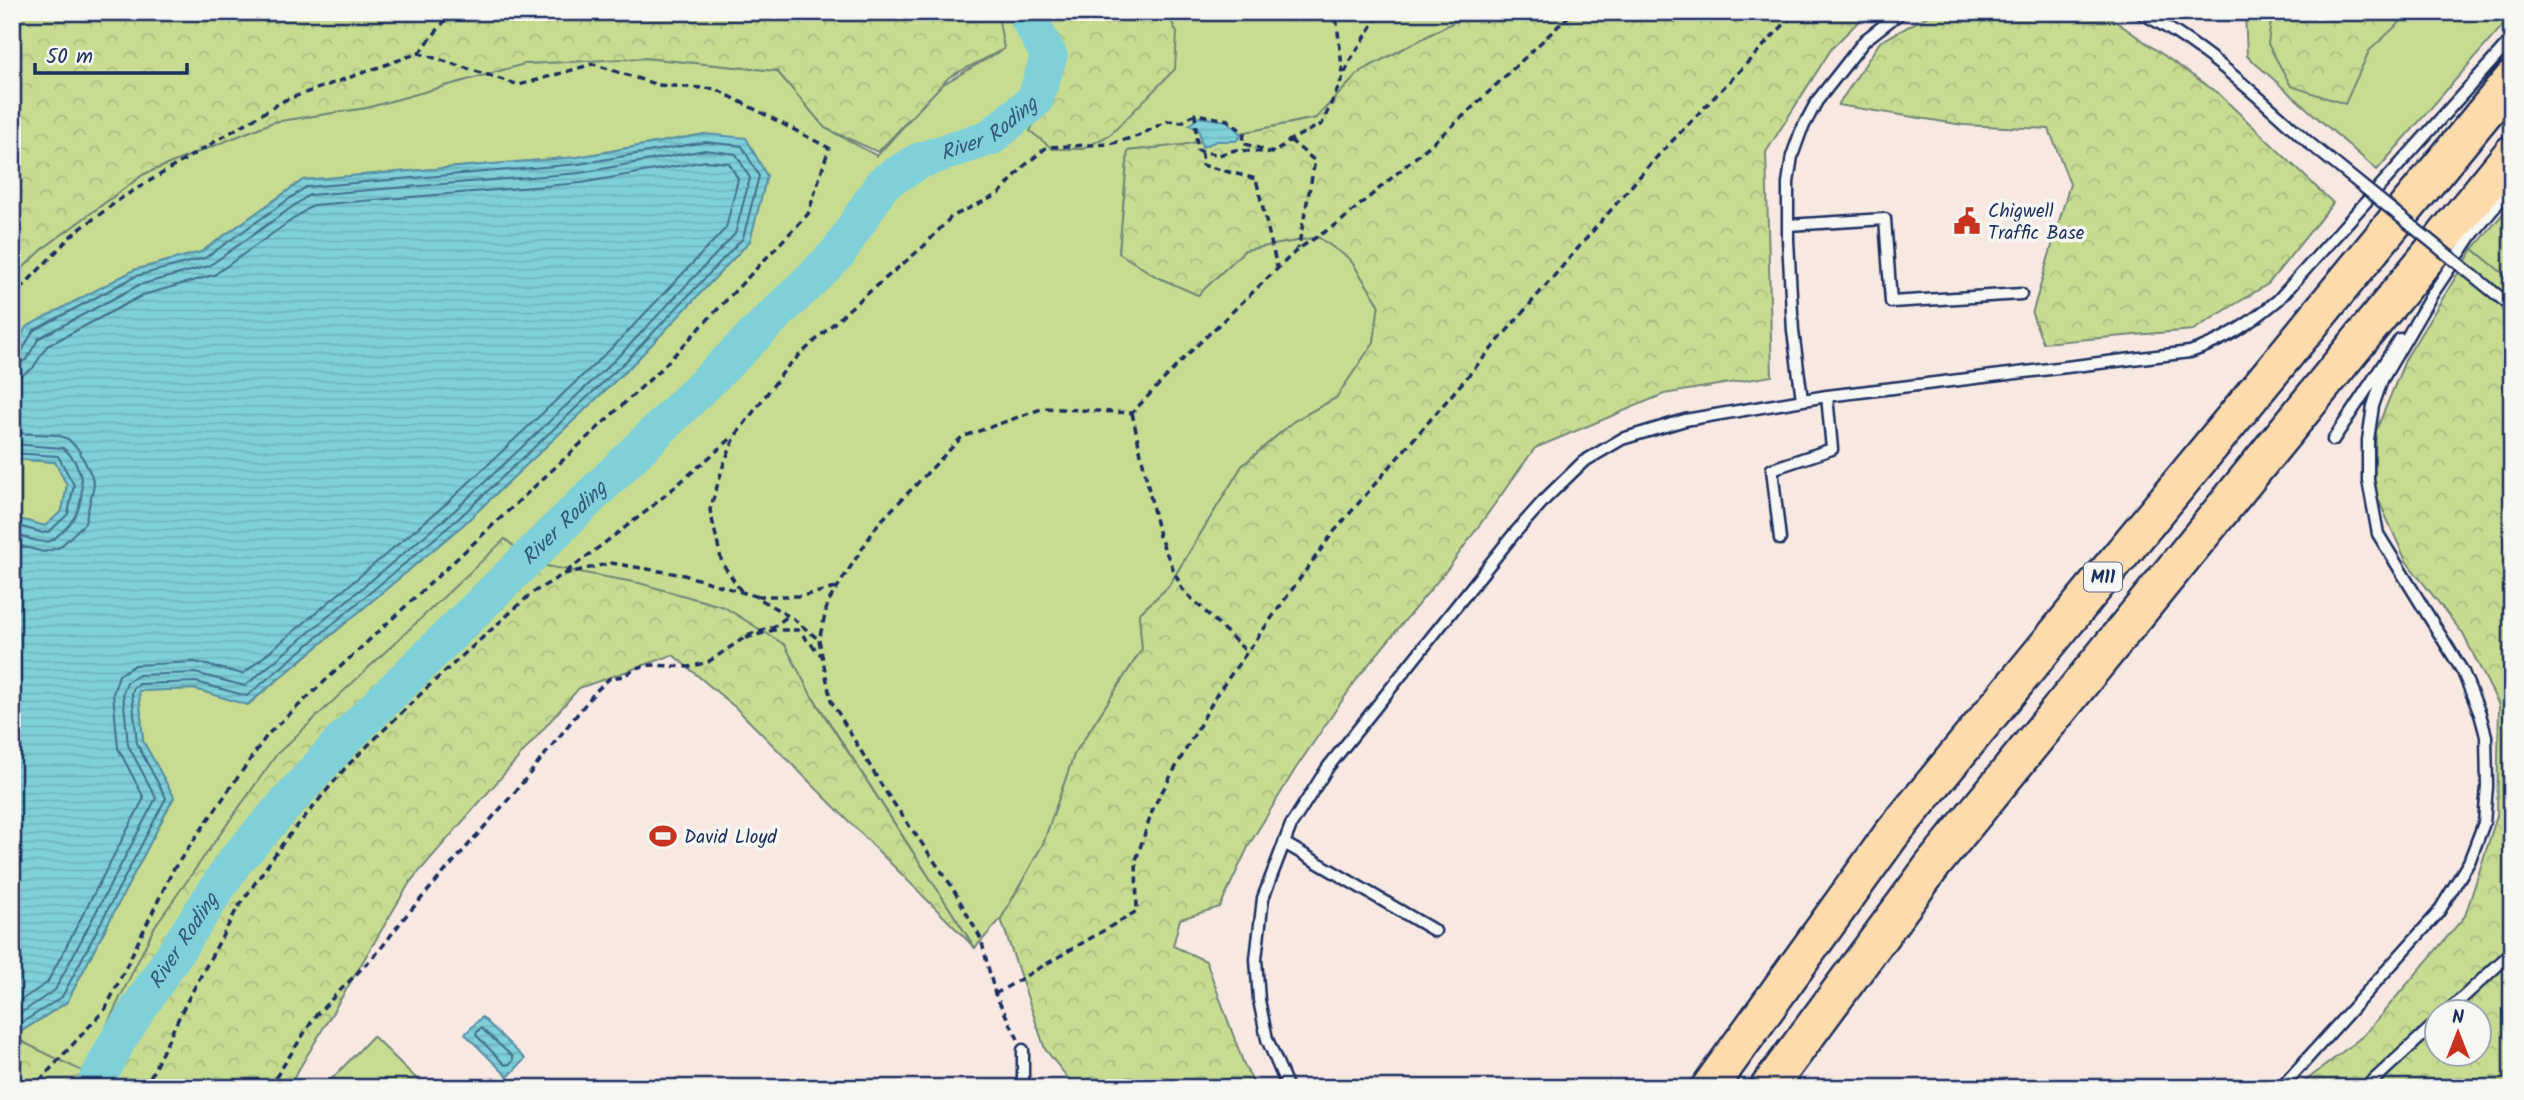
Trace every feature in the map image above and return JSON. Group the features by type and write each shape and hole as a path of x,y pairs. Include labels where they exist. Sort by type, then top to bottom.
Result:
{"highway":[{"name":"M11","path":"1709,1088 1891,835 2512,79"},
{"name":"M11","path":"1768,1088 1933,865 2512,153"}],"lane":[{"path":"1802,399 1793,331 1788,225 1788,183 1792,156 1801,131 1817,101 1865,40 1901,12"},
{"path":"2139,12 2171,28 2223,68 2308,142 2512,307"},
{"path":"1288,1088 1267,1039 1259,1000 1256,959 1264,898 1291,825 1328,767 1513,535 1583,462 1622,439 1673,424 1802,399 2190,352 2215,344 2248,325 2278,300 2512,39"},
{"path":"2333,440 2378,369 2472,235 2512,186"},
{"path":"1788,225 1885,219 1891,302 2021,294"},
{"path":"2286,1088 2287,1081 2438,914 2442,897 2469,862 2484,823 2487,786 2486,736 2480,714 2463,672 2378,534 2368,480 2368,440 2373,406 2382,380 2431,296"},
{"path":"1780,539 1772,469 1832,449 1827,396"},
{"path":"1284,843 1435,931"},
{"path":"2463,998 2512,952"},
{"path":"2365,1088 2422,1037"},
{"path":"1023,1050 1023,1088"}],"path":[{"path":"12,298 72,235 123,197 285,100 419,53 452,12"},
{"path":"1325,12 1337,23 1343,78"},
{"path":"1195,114 1197,150 1219,155 1235,150 1274,153 1290,139 1322,124 1351,59 1381,12"},
{"path":"1023,1050 995,994 981,939 951,885 885,791 831,701 819,640 828,602 878,524 962,437 1044,408 1132,413 1187,355 1298,249 1340,222 1457,122 1573,12"},
{"path":"995,994 1137,911 1136,860 1154,806 1217,694 1332,534 1653,161 1796,12"},
{"path":"12,1072 34,1087 106,1008 173,870 268,734 660,370 808,214 829,148 716,89 658,85 593,64 519,85 419,53"},
{"path":"741,592 722,563 710,510 724,463 736,435 760,400 787,368 848,310 924,246 951,217 999,194 1024,166 1047,147 1110,144 1138,136 1167,121 1182,122 1195,114 1228,120 1244,133 1243,143 1274,153"},
{"path":"1290,139 1315,161 1298,249"},
{"path":"1202,152 1202,164 1256,180 1277,269"},
{"path":"1132,413 1159,537 1182,589 1247,652"},
{"path":"145,1088 185,1005 237,909 283,843 347,766 517,605 564,574 648,510 736,435"},
{"path":"564,574 611,563 684,575 755,596 788,616 819,640"},
{"path":"755,596 801,596 837,587"},
{"path":"269,1088 316,1015 379,951 404,918 515,792 595,692 610,678 624,676 635,668 652,664 674,668 708,663 744,638 775,626 788,616"},
{"path":"744,638 774,630 798,630 822,656"}],"green space":[{"path":"12,12 995,12 998,15 1004,49 949,77 878,152 825,128 777,71 645,58 524,64 366,108 273,122 144,174 45,247 12,278"},
{"path":"993,12 1038,12 1057,53 1177,34 1167,12 1473,12 1361,71 1316,118 1182,145 1128,151 1119,253 1198,295 1245,250 1318,237 1350,259 1379,304 1374,342 1336,398 1294,421 1242,466 1168,587 1139,614 1142,649 1074,755 1043,844 1001,919 975,948 815,700 548,566 535,564 505,539 155,926 84,1073 13,1037 67,1002 174,797 143,741 139,691 195,689 248,705 464,524 633,364 750,241 705,134 578,157 303,180 201,252 134,270 12,355 12,278 45,247 144,174 273,122 366,108 524,64 645,58 777,71 825,128 877,156 940,86 1004,49"},
{"path":"1039,12 1167,12 1177,33 1175,69 1111,134 1083,149 1053,149 1030,131 1048,96 1057,53"},
{"path":"1473,12 1868,12 1832,48 1766,152 1772,376 1664,394 1535,448 1450,566 1359,676 1296,768 1249,845 1220,907 1180,919 1173,946 1206,961 1245,1067 1257,1088 1076,1088 1045,1049 1001,919 1043,844 1074,755 1142,649 1139,614 1168,587 1242,466 1294,421 1336,398 1374,342 1379,304 1350,259 1318,237 1245,250 1198,295 1157,277 1119,253 1128,151 1182,145 1316,118 1361,71"},
{"path":"1935,12 2102,12 2219,94 2333,203 2268,284 2193,330 2043,343 2032,314 2070,184 2049,129 1963,125 1838,105 1880,42"},
{"path":"2245,12 2512,12 2512,15 2377,170 2247,56"},
{"path":"2272,12 2411,12 2369,51 2345,104 2291,86 2268,44"},
{"path":"2512,203 2512,281 2473,249"},
{"path":"2473,249 2512,281 2512,1088 2303,1088 2303,1083 2364,1035 2465,916 2497,816 2499,705 2463,634 2406,561 2374,490 2376,431 2406,358"},
{"path":"12,459 55,462 67,485 62,511 45,526 12,517"},
{"path":"505,539 535,564 639,583 724,607 785,645 811,695 975,948 736,708 673,655 579,688 410,882 289,1086 12,1088 12,1037 84,1072 155,926 277,754"},
{"path":"373,1036 426,1088 323,1088"}],"water":[{"path":"1199,117 1227,121 1242,135 1236,141 1217,141 1202,147 1199,130 1189,125"},
{"path":"705,134 746,138 767,176 750,241 633,364 464,524 247,705 195,689 139,691 143,741 174,797 67,1002 12,1037 12,517 45,526 62,511 67,485 55,462 12,459 12,355 26,327 134,270 201,252 303,180 578,157"},
{"path":"482,1017 525,1059 508,1077 465,1034"}],"waterway":[{"name":"River Roding","path":"93,1088 118,1040 235,861 342,741 838,253 883,183 919,161 991,137 1035,100 1049,56 1025,12"}],"place":[{"name":"Chigwell Traffic Base","path":"1967,221"},
{"name":"David Lloyd","path":"663,836"}]}
